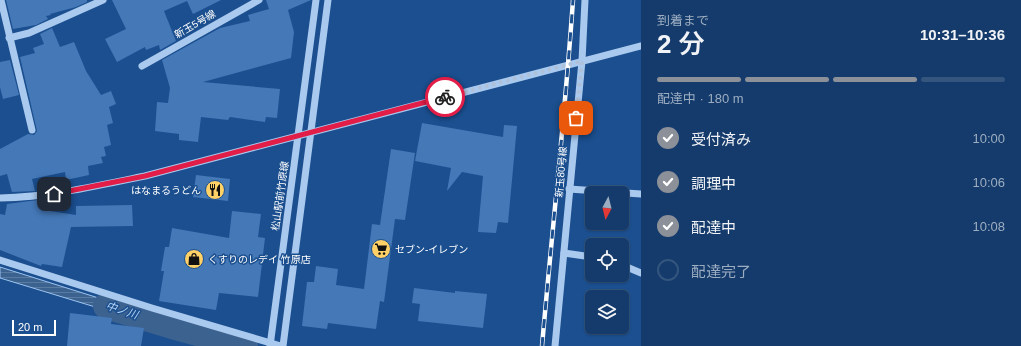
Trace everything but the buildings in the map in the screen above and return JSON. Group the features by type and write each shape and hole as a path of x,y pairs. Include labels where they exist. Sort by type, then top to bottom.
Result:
{"street":[{"path":"1,0 32,130"},
{"path":"9,38 28,33 104,0"},
{"name":"新玉5号線","path":"142,66 259,0"},
{"name":"松山駅前竹原線","path":"270,344 316,0"},
{"path":"0,260 270,344 282,346 328,0"},
{"name":"新玉80号線","path":"555,346 582,61 585,0"},
{"path":"0,198 26,198 67,192 145,176 641,46"},
{"path":"569,189 641,194"},
{"path":"564,253 585,256"},
{"path":"629,268 641,274"}],"water":[{"path":"0,267 140,311 138,320 0,278"},
{"path":"164,319 254,343 254,346 228,346 176,332 162,327"}],"waterway":[{"name":"中ノ川","path":"106,306 245,346"}],"railway":[{"path":"542,346 573,0"}],"way so far":[{"path":"445,97 582,61 576,118"}],"place":[{"name":"はなまるうどん","path":"215,190"},
{"name":"セブン-イレブン","path":"381,249"},
{"name":"くすりのレデイ 竹原店","path":"194,259"}],"route":[{"path":"54,194 145,176 445,97"}]}
